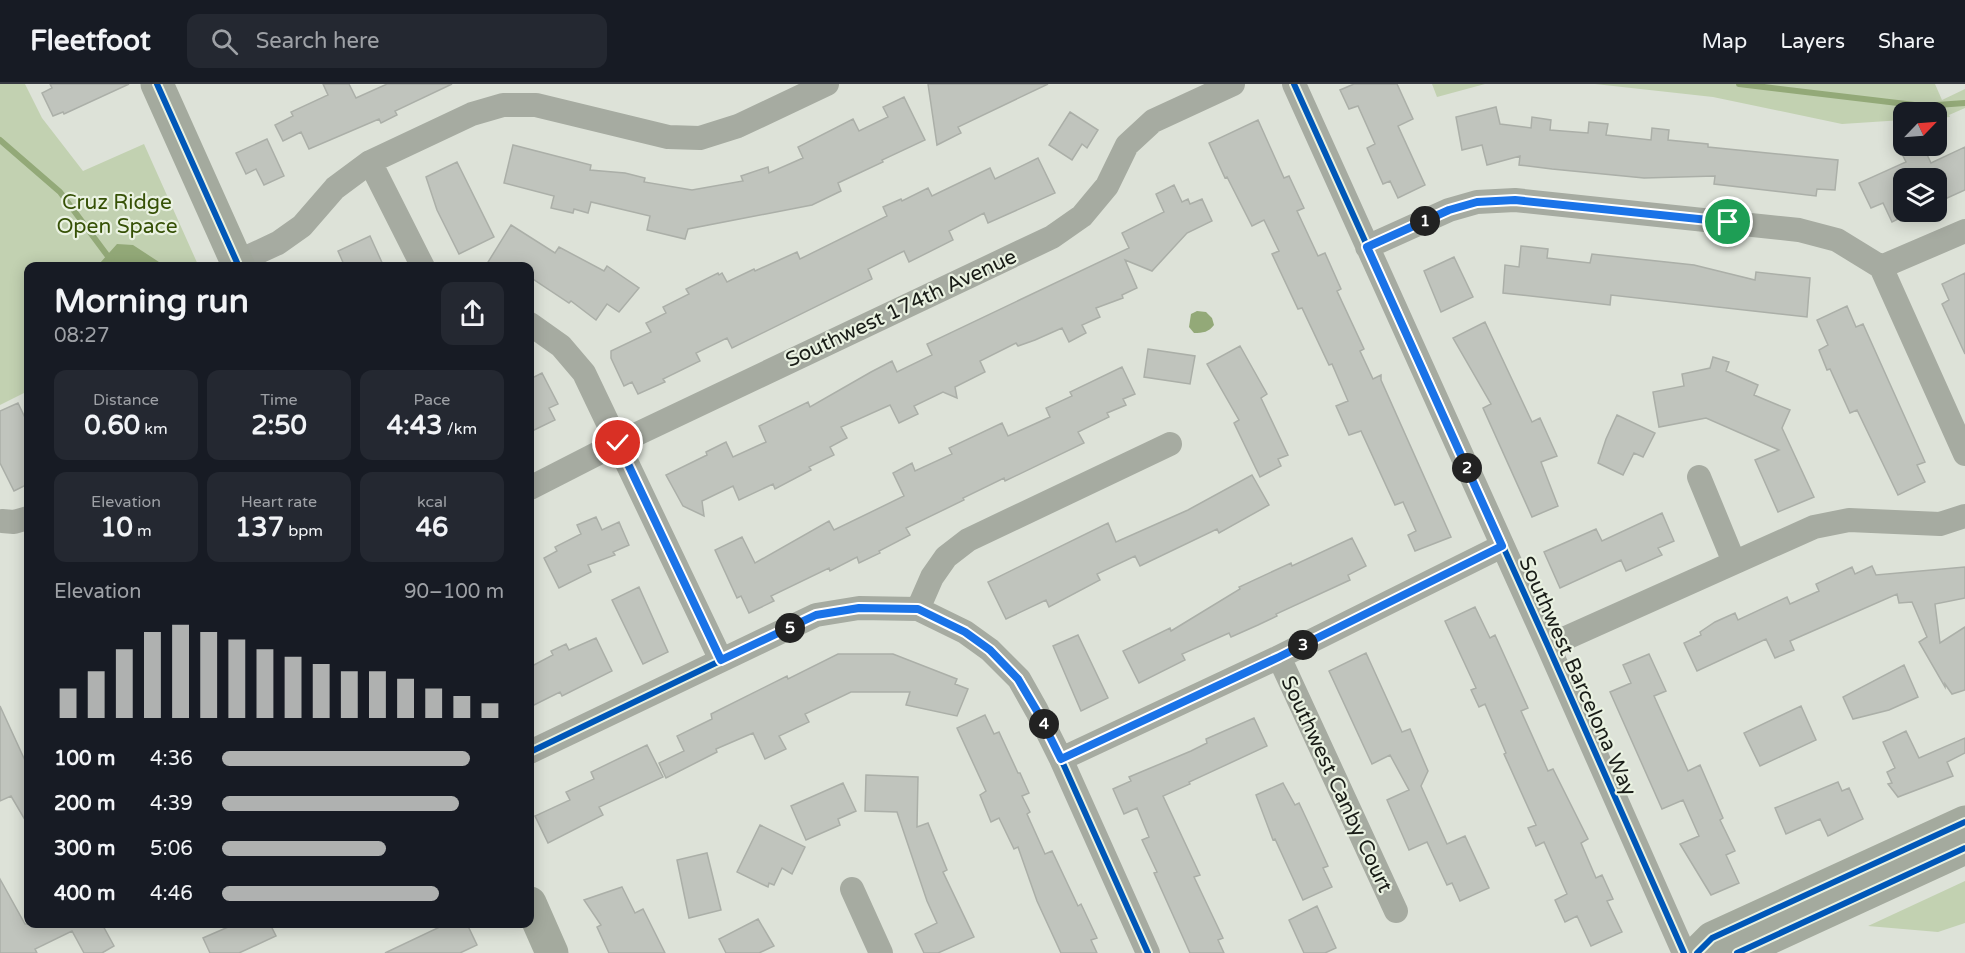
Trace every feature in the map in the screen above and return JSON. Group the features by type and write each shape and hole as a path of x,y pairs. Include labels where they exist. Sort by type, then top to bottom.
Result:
{"main road":[{"path":"157,84 237,262"},
{"path":"1697,953 1712,938 1965,822"},
{"path":"1737,953 1965,848"},
{"path":"534,913 549,952"}],"street":[{"path":"243,262 278,243 302,225 335,188 370,162 472,114 503,105 536,105 668,137 700,138 738,126 827,84"},
{"name":"Southwest 174th Avenue","path":"534,486 618,443 1052,237 1082,216 1107,186 1127,145 1153,121 1233,84"},
{"name":"Southwest Barcelona Way","path":"1294,84 1684,953"},
{"path":"370,162 420,262"},
{"path":"1367,247 1449,210 1477,202 1515,200 1799,230 1837,240 1881,267 1965,454"},
{"path":"1881,267 1965,231"},
{"path":"534,327 561,346 584,373 721,660"},
{"path":"918,609 932,577 946,557 968,540 1170,444"},
{"path":"1699,477 1734,562"},
{"path":"1548,646 1815,527 1849,520 1940,524 1965,516"},
{"path":"1,523 24,519"},
{"path":"1061,759 1279,657 1502,546"},
{"path":"534,750 816,615 859,608 918,609 965,632 990,650 1018,679 1061,759 1148,953"},
{"name":"Southwest Canby Court","path":"1279,657 1396,910"},
{"path":"852,889 881,953"}],"green space":[{"name":"Cruz Ridge Open Space","path":"0,84 25,84 42,118 83,171 144,144 197,262 24,262 24,393 0,405"},
{"path":"1432,84 1485,84 1437,97"},
{"path":"1595,84 1935,84 1942,100 1965,89 1965,108 1947,117 1947,102 1893,102 1893,121 1842,124 1713,97"},
{"path":"1965,881 1965,923 1938,932 1868,926"}],"shaded area":[{"path":"117,244 133,245 159,262 101,262"},
{"path":"1197,311 1206,312 1212,318 1214,325 1208,331 1194,333 1189,327 1191,314"}],"building":[{"path":"50,84 129,84 64,114 63,112 53,116 42,93 52,88"},
{"path":"323,84 349,84 356,98 387,84 452,84 395,111 397,115 381,123 379,119 309,149 301,132 283,141 275,125 293,116 291,112 328,95"},
{"path":"928,84 1048,84 958,127 961,133 937,145"},
{"path":"1354,84 1397,84 1413,119 1398,126 1425,185 1398,198 1390,181 1383,184 1367,148 1375,144 1358,106 1349,109 1340,90"},
{"path":"904,97 925,140 838,183 841,191 812,205 688,229 685,239 647,230 650,216 591,202 588,213 574,209 573,213 551,208 554,196 504,183 513,145 591,165 590,170 625,173 645,178 644,182 692,190 743,181 741,176 768,167 769,173 803,158 798,147 853,119 859,131 888,117 883,107"},
{"path":"1496,107 1500,124 1531,128 1532,117 1551,120 1550,130 1588,133 1589,122 1608,124 1606,135 1651,140 1652,128 1669,130 1668,140 1708,144 1708,147 1838,160 1835,190 1817,189 1816,196 1714,184 1715,176 1644,178 1552,169 1519,165 1520,156 1487,165 1482,145 1462,150 1456,117"},
{"path":"1070,112 1098,130 1087,148 1082,144 1072,160 1049,145"},
{"path":"1258,120 1284,178 1289,176 1304,208 1297,211 1318,256 1325,253 1341,289 1337,291 1364,349 1360,351 1373,379 1381,375 1381,380 1451,537 1415,551 1408,535 1416,531 1403,502 1395,505 1361,431 1349,435 1336,406 1348,401 1332,364 1329,365 1302,308 1298,309 1272,254 1279,251 1264,220 1252,226 1227,177 1225,178 1209,143"},
{"path":"267,139 284,176 264,185 256,169 246,174 236,153"},
{"path":"1965,147 1965,190 1947,198 1947,168 1893,168 1892,222 1883,203 1871,208 1859,183 1906,162 1903,156 1928,156 1931,163"},
{"path":"1038,158 1055,193 988,223 984,213 949,231 953,240 909,262 904,251 868,269 872,279 732,348 727,338 696,353 700,361 663,379 665,382 638,394 632,382 624,386 611,358 611,351 651,332 646,323 666,313 663,307 689,294 686,289 718,273 719,275 722,273 727,282 797,252 800,259 887,216 883,207 901,199 902,201 928,188 932,196 990,168 995,179"},
{"path":"457,162 494,237 459,254 437,210 426,177"},
{"path":"1174,185 1182,202 1188,199 1190,204 1202,199 1212,221 1187,233 1152,271 1125,260 1137,288 1122,295 1123,298 1096,308 1100,317 1082,325 1086,333 1069,342 1062,328 1018,346 1016,343 980,361 985,372 955,387 957,398 943,392 914,406 918,414 899,423 890,405 841,427 847,438 830,447 834,455 809,467 811,470 775,489 773,484 739,500 733,486 702,501 704,516 683,506 666,475 707,455 706,452 726,442 733,457 766,442 759,426 808,402 810,407 892,361 897,372 932,355 927,344 1129,248 1122,233 1164,212 1156,194"},
{"path":"511,225 555,253 559,247 604,271 607,266 639,288 619,312 607,304 596,320 571,301 569,303 534,280 534,262 488,262"},
{"path":"370,236 382,262 343,262 338,251"},
{"path":"1521,246 1548,249 1547,258 1590,263 1592,254 1694,265 1755,280 1756,272 1810,278 1807,317 1611,295 1610,305 1503,293 1505,265 1519,267"},
{"path":"1454,257 1473,297 1441,312 1424,271"},
{"path":"1965,273 1965,354 1942,304 1949,300 1942,284"},
{"path":"1847,306 1856,327 1863,324 1925,462 1917,465 1925,482 1898,495 1857,410 1850,413 1819,350 1828,345 1817,320"},
{"path":"1485,322 1532,422 1540,418 1557,456 1541,462 1558,506 1532,517 1483,408 1491,404 1453,338"},
{"path":"1240,346 1267,394 1261,398 1288,455 1278,459 1281,466 1260,477 1234,423 1239,420 1207,364"},
{"path":"1148,349 1195,356 1190,384 1144,377"},
{"path":"1713,357 1729,362 1726,371 1758,385 1754,395 1790,410 1782,428 1814,497 1778,512 1755,460 1779,450 1706,418 1659,427 1653,392 1684,386 1682,374 1710,368"},
{"path":"1122,367 1135,394 1123,399 1126,405 1107,413 1109,417 1078,432 1084,443 1005,481 1004,478 906,528 910,535 879,551 880,553 859,563 857,557 830,571 829,568 771,596 774,601 749,613 741,596 737,598 715,550 742,537 755,563 829,521 834,530 904,496 893,473 912,463 915,471 952,454 949,448 1002,423 1008,436 1050,417 1046,408 1072,396 1070,392"},
{"path":"542,373 558,404 549,408 555,420 534,430 534,377"},
{"path":"18,403 24,416 24,486 14,491 0,463 0,411"},
{"path":"1617,415 1655,433 1643,457 1634,453 1623,475 1598,463"},
{"path":"1252,475 1269,505 1219,533 1217,529 1140,566 1135,556 1097,574 1100,580 1049,607 1046,600 1006,619 988,582 1108,523 1116,542 1188,510"},
{"path":"1662,513 1674,541 1658,548 1662,555 1626,571 1621,560 1560,588 1544,552 1596,529 1602,541"},
{"path":"596,517 602,530 619,522 629,545 613,552 615,555 588,565 591,572 559,588 544,558 557,551 555,547 581,534 577,525"},
{"path":"1352,538 1366,566 1348,575 1350,580 1231,637 1229,633 1182,654 1185,660 1139,683 1123,651 1170,628 1171,631 1240,589 1239,587 1291,563 1292,566"},
{"path":"1872,566 1876,575 1965,567 1965,598 1935,604 1940,643 1965,627 1965,690 1952,694 1945,684 1945,687 1919,642 1927,637 1912,602 1899,603 1897,594 1790,641 1794,650 1775,658 1766,639 1697,671 1684,643 1701,635 1700,632 1715,622 1735,613 1738,620 1787,597 1790,604 1819,591 1816,584 1852,567 1855,574"},
{"path":"639,587 668,652 643,664 612,600"},
{"path":"1475,607 1490,638 1495,635 1528,708 1521,711 1548,771 1553,769 1588,839 1581,843 1596,878 1602,875 1613,899 1607,901 1622,932 1591,946 1577,916 1565,922 1555,900 1567,894 1544,842 1536,846 1528,828 1536,825 1504,754 1506,753 1485,704 1479,707 1471,690 1476,688 1445,621"},
{"path":"1078,635 1108,698 1081,711 1053,646"},
{"path":"596,638 612,671 562,696 560,692 534,705 534,665 553,655 551,651 566,644 569,650"},
{"path":"1366,653 1402,732 1410,729 1428,771 1421,786 1447,844 1465,836 1489,888 1460,901 1452,883 1447,885 1427,842 1409,850 1387,800 1409,790 1390,755 1372,764 1329,671"},
{"path":"838,654 893,654 957,679 955,684 968,689 957,716 906,705 910,692 851,692 805,714 809,722 779,736 786,749 765,759 753,733 716,749 717,752 666,778 659,763 684,751 677,736 712,719 711,714 787,676 788,679"},
{"path":"1649,654 1666,691 1654,696 1688,771 1700,765 1723,818 1720,820 1735,851 1726,855 1739,883 1711,895 1680,844 1699,836 1683,800 1662,809 1610,692 1631,683 1623,665"},
{"path":"1904,665 1918,697 1889,710 1853,719 1843,697"},
{"path":"0,706 24,758 24,818 11,796 0,801"},
{"path":"1801,706 1816,740 1760,766 1744,733"},
{"path":"985,715 994,734 999,732 1020,773 1029,793 1022,796 1030,812 1027,814 1045,854 1052,851 1078,906 1081,904 1097,938 1091,940 1097,953 1061,953 1037,901 1018,847 1014,849 999,818 991,822 980,795 986,791 957,728"},
{"path":"1254,718 1267,746 1163,796 1200,875 1194,877 1223,938 1218,940 1224,953 1190,953 1154,873 1157,872 1142,840 1149,837 1137,808 1124,814 1113,789 1131,781 1129,777 1191,751 1207,743 1206,739"},
{"path":"1906,731 1919,758 1965,738 1965,753 1947,762 1953,776 1898,797 1888,784 1892,783 1887,772 1895,768 1883,742"},
{"path":"647,745 663,777 599,807 603,815 548,843 535,816 570,800 566,792 594,779 591,772"},
{"path":"866,775 918,777 917,827 928,823 947,870 943,872 974,937 938,953 924,953 915,934 937,923 927,901 897,812 865,811"},
{"path":"1838,782 1842,791 1849,788 1863,819 1828,836 1820,819 1786,834 1775,808"},
{"path":"843,783 856,811 838,819 840,825 806,840 791,806"},
{"path":"1283,783 1295,805 1299,803 1328,866 1323,868 1332,887 1303,900 1275,839 1273,840 1256,795"},
{"path":"760,825 805,847 792,874 782,868 774,885 769,883 768,887 737,872"},
{"path":"707,853 721,910 689,918 677,860"},
{"path":"0,879 24,922 24,928 104,928 114,946 102,953 84,953 72,931 35,949 37,953 0,953"},
{"path":"622,887 635,913 643,909 665,953 609,953 597,927 601,925 584,900"},
{"path":"1317,906 1336,948 1325,953 1304,953 1289,920"},
{"path":"758,919 774,946 759,953 726,953 719,939"},
{"path":"226,928 272,928 276,936 239,953 210,953 203,938"},
{"path":"438,928 469,928 477,945 460,953 385,953"}],"waterway":[{"path":"1739,84 1923,106 1965,103"},
{"path":"0,140 60,192 107,255 112,258"}],"cycle path":[{"path":"157,84 237,262"},
{"path":"1294,84 1684,953"},
{"path":"534,750 816,615 859,608 918,609 965,632 990,650 1019,679 1061,759 1148,953"},
{"path":"1697,953 1712,938 1965,822"},
{"path":"1737,953 1965,848"}],"route":[{"path":"618,443 721,660 816,615 859,608 918,609 965,632 990,650 1018,679 1061,759 1279,657 1502,546 1367,247 1449,210 1477,202 1515,200 1728,222"}]}
